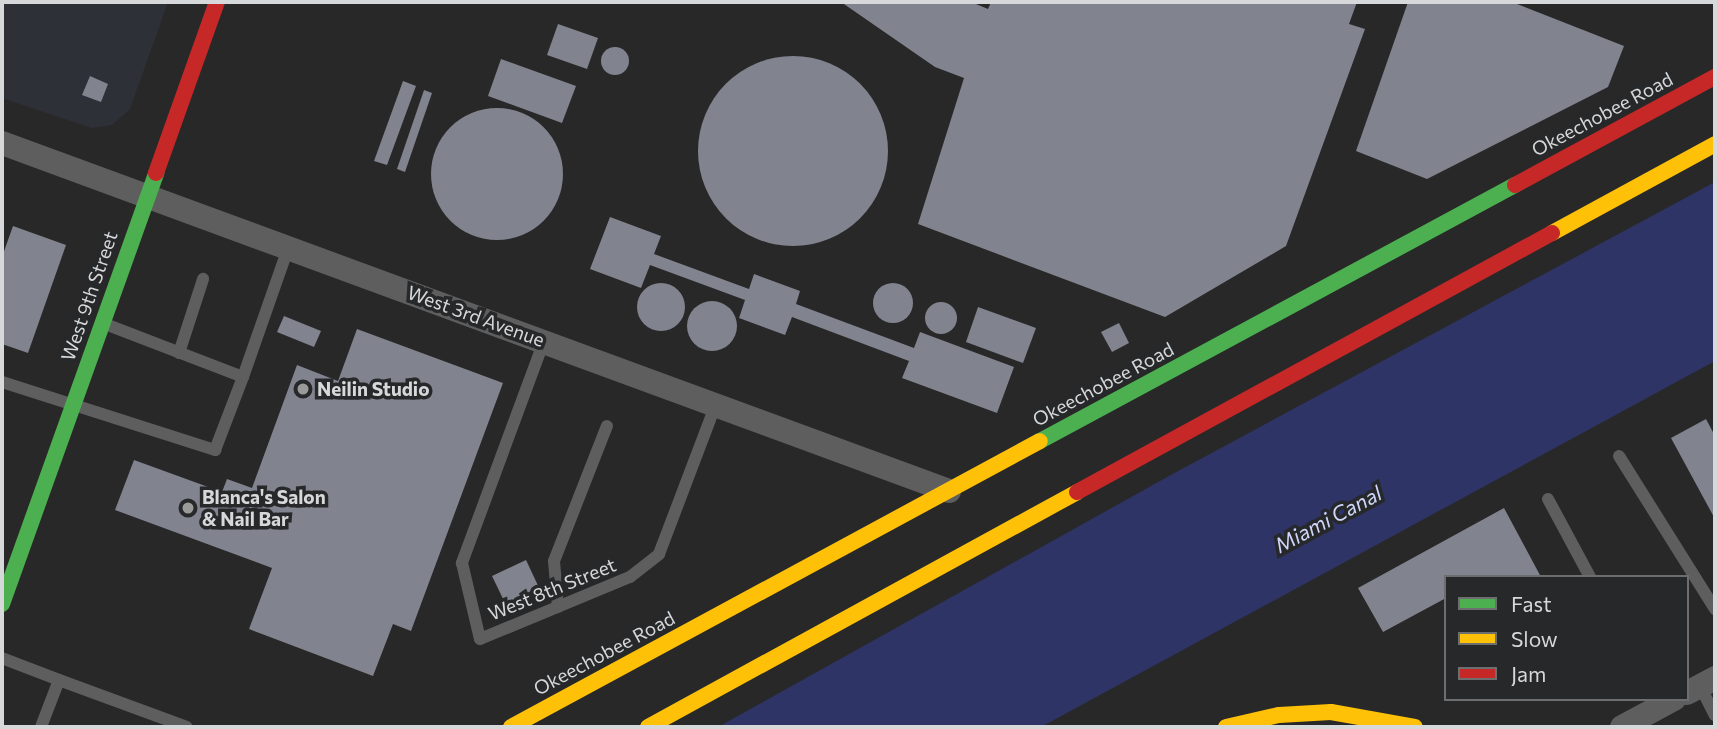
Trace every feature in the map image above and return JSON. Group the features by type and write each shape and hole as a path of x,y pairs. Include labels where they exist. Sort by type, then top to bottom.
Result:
{"main road":[{"name":"West 9th Street","path":"2,601 217,2"},
{"name":"Okeechobee Road","path":"510,727 1715,77"},
{"path":"648,727 1715,144"},
{"path":"1226,727 1315,712 1368,716 1415,727"}],"street":[{"name":"West 3rd Avenue","path":"2,143 289,246 949,491"},
{"path":"1622,727 1664,701"}],"lane":[{"path":"2,382 215,450 289,246"},
{"path":"179,353 202,279"},
{"path":"102,323 243,377"},
{"name":"West 8th Street","path":"544,341 462,562 480,639 630,577 660,554 716,404"},
{"path":"558,607 554,561 607,426"},
{"path":"1619,456 1715,609"},
{"path":"1548,499 1590,575"},
{"path":"2,659 187,727"},
{"path":"41,727 59,680"},
{"path":"1701,686 1715,715"}],"shaded area":[{"path":"2,2 168,2 130,109 112,125 92,128 2,98"}],"water":[{"name":"Miami Canal","path":"1715,182 1715,361 1041,727 718,727 1169,476"}],"building":[{"path":"841,2 971,2 988,9 991,2 1357,2 1349,24 1365,29 1286,246 1165,317 918,224 964,78 935,67"},
{"path":"1408,2 1512,2 1624,46 1608,87 1427,179 1356,151"},
{"path":"558,24 598,38 587,69 547,55"},
{"path":"615,47 625,51 629,61 625,71 615,75 605,71 601,61 605,51"},
{"path":"793,56 829,63 860,84 881,115 888,151 881,187 860,218 829,239 793,246 757,239 726,218 705,187 698,151 705,115 726,84 757,63"},
{"path":"501,59 576,86 562,123 488,96"},
{"path":"90,76 108,84 101,102 82,95"},
{"path":"403,81 416,86 387,165 374,161"},
{"path":"424,90 432,93 405,172 397,169"},
{"path":"497,108 522,113 544,127 558,149 563,174 558,199 544,221 522,235 497,240 472,235 450,221 436,199 431,174 436,149 450,127 472,113"},
{"path":"610,217 661,236 654,254 749,289 754,274 800,291 796,304 914,348 920,332 1014,367 997,413 902,378 909,361 792,317 785,335 739,318 745,300 650,265 641,288 590,269"},
{"path":"13,226 66,245 28,353 2,344 2,257"},
{"path":"661,283 678,290 685,307 678,324 661,331 644,324 637,307 644,290"},
{"path":"893,283 907,289 913,303 907,317 893,323 879,317 873,303 879,289"},
{"path":"712,301 730,308 737,326 730,344 712,351 694,344 687,326 694,308"},
{"path":"941,302 952,307 957,318 952,329 941,334 930,329 925,318 930,307"},
{"path":"978,307 1036,328 1023,363 966,342"},
{"path":"284,316 321,331 314,347 277,332"},
{"path":"1119,323 1129,343 1112,352 1101,332"},
{"path":"357,329 503,383 411,631 393,624 373,676 249,629 272,568 115,510 134,460 222,492 227,479 252,488 297,365 338,381"},
{"path":"1706,419 1715,436 1715,519 1671,438"},
{"path":"1504,508 1540,575 1444,575 1444,599 1383,632 1358,588"},
{"path":"526,560 541,592 507,607 492,576"}],"traffic: fast":[{"path":"2,604 156,173"},
{"path":"1040,441 1515,185"}],"traffic: slow":[{"path":"1552,233 1715,144"},
{"path":"511,727 1040,441"},
{"path":"648,727 1077,492"},
{"path":"1226,727 1279,715 1331,712 1415,727"}],"traffic: jam":[{"path":"156,173 217,2"},
{"path":"1515,185 1715,77"},
{"path":"1077,492 1552,233"}],"place":[{"name":"Neilin Studio","path":"303,389"},
{"name":"Blanca's Salon & Nail Bar","path":"188,508"}]}
